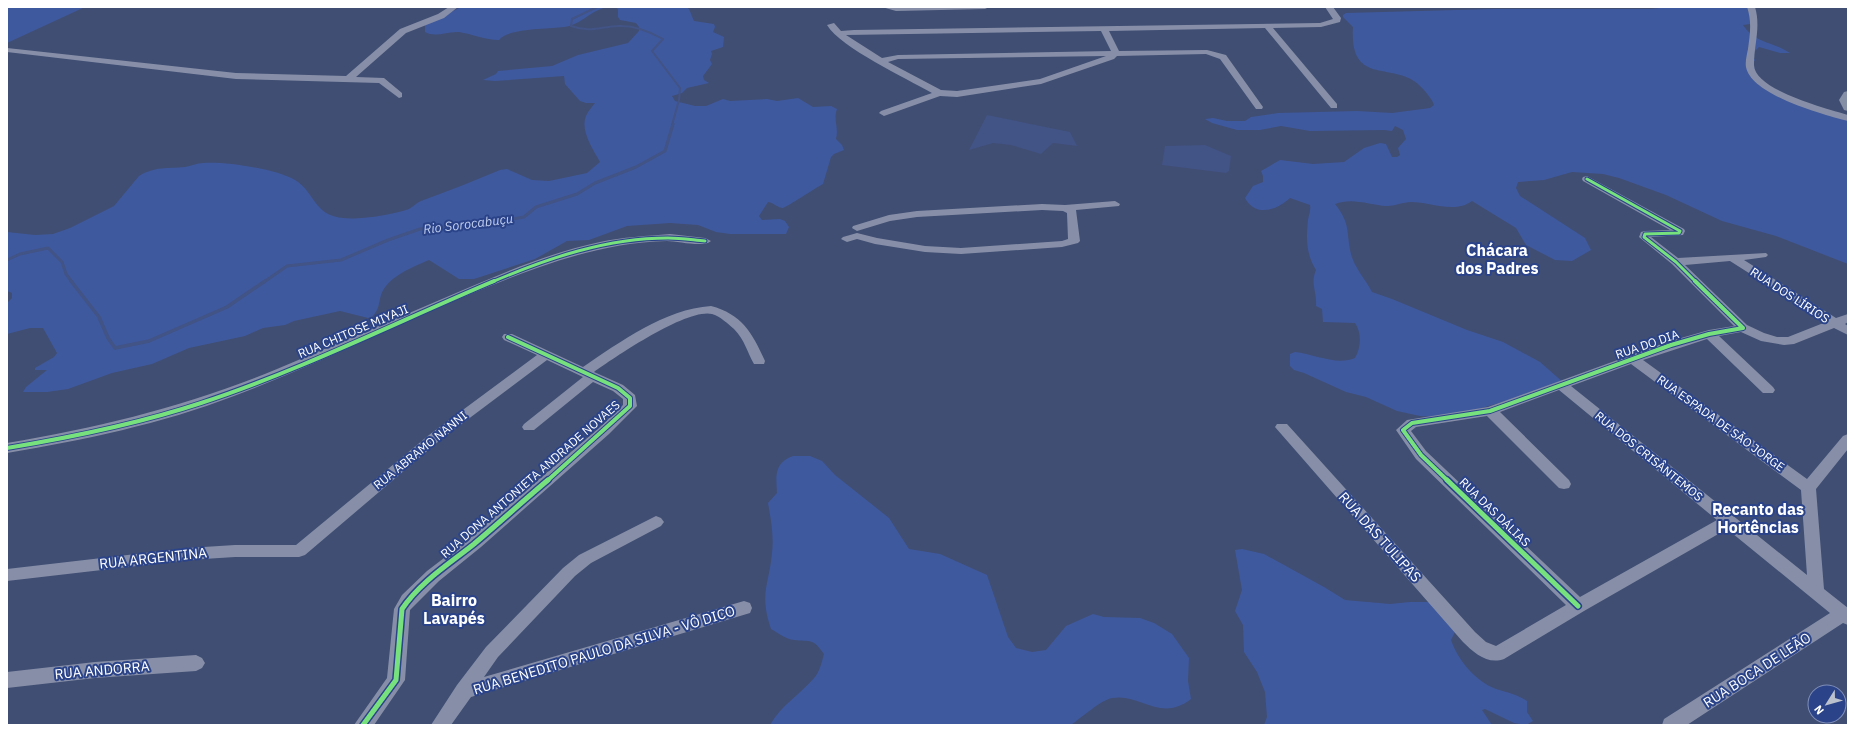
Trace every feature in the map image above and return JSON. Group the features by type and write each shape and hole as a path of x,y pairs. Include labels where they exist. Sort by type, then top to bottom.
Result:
{"main road":[{"path":"1848,94 1844,100 1848,108"}],"street":[{"path":"348,79 403,31 441,16 454,7"},
{"path":"886,7 896,9 985,7"},
{"path":"839,34 854,32 1321,25 1335,21 1337,18 1329,7"},
{"path":"1751,7 1754,14 1756,30 1750,69 1753,76 1766,86 1785,96 1848,118"},
{"path":"830,25 839,34 879,61 939,93"},
{"path":"1267,26 1334,106"},
{"path":"1104,29 1116,53"},
{"path":"7,50 236,76 381,80 399,96"},
{"path":"879,61 898,57 1204,52 1221,55 1259,107"},
{"path":"884,113 939,93 957,94 1035,82 1092,64 1111,57 1116,53"},
{"path":"1079,54 1092,64"},
{"path":"1587,179 1680,231 1679,233 1644,235 1676,262 1743,328 1764,338 1783,342 1848,318"},
{"path":"857,228 889,218 917,214 1042,207 1065,208 1115,204"},
{"path":"847,239 857,236 875,241 925,249 961,251 1062,244 1074,241 1075,237 1072,212 1065,208"},
{"name":"RUA CHITOSE MIYAJI","path":"7,448 144,421 192,406 293,367 517,271 562,255 604,245 648,238 683,238 705,241"},
{"path":"1676,262 1762,255"},
{"name":"RUA DOS LÍRIOS","path":"1732,257 1848,331"},
{"path":"529,427 605,358 666,323 685,314 701,310 710,310 726,315 751,341 759,361"},
{"name":"RUA DO DIA","path":"1403,430 1406,426 1412,423 1490,411 1709,334 1743,328"},
{"path":"1709,334 1768,390"},
{"name":"RUA DONA ANTONIETA ANDRADE NOVAES","path":"363,725 396,680 402,609 408,600 450,561 475,543 624,413 630,406 630,398 618,388 508,337"},
{"name":"RUA ABRAMO NANNI","path":"299,550 444,430 545,355"},
{"name":"RUA ESPADA DE SÃO JORGE","path":"1633,360 1808,488"},
{"name":"RUA DOS CRISÂNTEMOS","path":"1561,385 1846,616"},
{"path":"1490,411 1564,484"},
{"name":"RUA DAS TULIPAS","path":"1282,428 1479,646 1492,654 1498,654 1578,606"},
{"name":"RUA DAS DÁLIAS","path":"1403,430 1421,455 1578,606"},
{"path":"1816,592 1808,488 1848,439"},
{"path":"1578,606 1728,521"},
{"path":"440,725 492,652 569,572 585,559 656,522"},
{"name":"RUA ARGENTINA","path":"7,575 43,569 188,554 235,551 299,550"},
{"name":"RUA BENEDITO PAULO DA SILVA - VÔ DICO","path":"463,691 744,608"},
{"name":"RUA BOCA DE LEÃO","path":"1671,725 1846,616"},
{"name":"RUA ANDORRA","path":"7,680 95,670 196,663"}],"shaded area":[{"path":"7,7 85,7 7,43"},
{"path":"461,7 609,7 603,8 570,26 520,31 504,36 499,40 459,32 429,34 425,32 425,25"},
{"path":"615,7 686,7 689,9 694,21 714,24 715,27 713,32 724,37 723,47 711,51 712,54 710,60 712,64 703,76 704,80 709,83 687,88 682,93 672,96 675,101 695,106 706,106 723,99 730,101 767,99 777,101 798,98 813,107 831,106 837,109 836,139 842,145 844,150 834,154 831,157 823,184 783,208 768,202 759,216 762,220 780,219 785,221 789,227 786,234 730,234 716,232 698,225 670,223 627,226 589,240 567,241 535,259 474,279 459,279 429,260 402,273 389,282 381,295 378,309 372,317 368,318 340,311 294,321 285,325 263,328 245,336 189,348 152,364 112,373 68,389 47,392 23,392 26,387 47,370 35,370 35,368 54,357 57,353 43,328 30,328 7,334 7,303 12,298 12,293 7,291 7,232 35,235 53,234 70,228 114,206 139,176 145,173 156,169 185,167 201,163 224,163 276,172 295,180 302,185 320,208 326,213 343,218 366,218 400,212 421,201 500,170 507,169 532,180 549,181 587,173 600,162 588,140 585,128 586,116 595,103 580,101 565,84 564,76 495,81 483,80 496,74 498,71 552,66 578,55 628,43 639,31 639,27 636,23 620,20 618,17 618,9"},
{"path":"1670,7 1747,8 1753,21 1750,24 1743,25 1748,31 1753,36 1790,53 1780,53 1759,47 1751,55 1755,60 1753,63 1756,74 1764,83 1797,101 1848,116 1848,264 1776,236 1722,221 1666,195 1619,178 1603,174 1572,172 1544,180 1518,182 1516,188 1520,196 1585,238 1591,250 1572,261 1555,260 1526,245 1516,228 1472,201 1458,207 1418,202 1387,206 1354,201 1341,202 1335,204 1344,217 1346,223 1351,254 1357,269 1372,292 1467,330 1503,342 1540,362 1565,384 1457,415 1438,417 1420,416 1397,411 1366,397 1346,392 1294,370 1290,366 1290,354 1295,352 1341,361 1355,358 1360,340 1359,331 1355,323 1323,322 1322,309 1316,306 1314,275 1316,270 1310,258 1307,240 1310,205 1290,198 1272,209 1260,210 1249,204 1245,198 1253,186 1263,182 1261,171 1280,160 1313,164 1344,162 1364,148 1380,143 1386,144 1392,157 1397,157 1400,155 1398,148 1406,139 1403,130 1395,126 1392,131 1310,131 1281,126 1260,130 1237,130 1212,123 1205,119 1213,118 1227,121 1245,121 1251,117 1278,113 1357,111 1392,113 1430,108 1434,105 1424,90 1413,80 1401,75 1377,70 1367,66 1359,59 1354,47 1353,27 1343,17 1346,13 1493,9 1651,9"},
{"path":"987,115 1070,132 1077,146 1053,143 1041,154 1011,145 993,143 969,150"},
{"path":"1205,145 1231,156 1229,171 1226,173 1162,165 1165,146"},
{"path":"793,456 810,456 822,461 835,475 889,518 909,549 940,554 987,575 1008,637 1016,648 1032,652 1046,650 1066,626 1093,614 1104,617 1140,618 1154,623 1172,634 1189,658 1188,681 1191,699 1180,706 1160,708 1132,699 1107,699 1071,725 770,725 780,711 817,675 824,654 814,643 791,639 782,636 771,629 767,617 765,598 773,547 768,503 777,493 776,481 779,466 782,462"},
{"path":"1242,549 1264,554 1345,600 1390,604 1432,602 1460,622 1451,640 1458,655 1468,669 1481,681 1488,685 1516,695 1527,701 1527,712 1533,721 1526,725 1514,723 1485,709 1482,710 1492,725 1264,725 1267,717 1265,692 1257,672 1244,652 1243,625 1235,611 1242,590 1235,550"}],"waterway":[{"name":"Rio Sorocabuçu","path":"597,7 572,19 571,26 584,29 630,26 647,31 663,39 652,51 680,88 679,100 672,125"},
{"name":"Rio Sorocabuçu","path":"264,282 287,266 341,260 388,240 420,229 490,223 524,217 536,207 577,194 595,183 636,167 665,151 673,124"},
{"name":"Rio Sorocabuçu","path":"7,260 20,254 48,248 62,262 66,274 72,282"},
{"name":"Rio Sorocabuçu","path":"71,281 99,317 108,338 115,348 149,341 227,307 265,281"}],"cycle path":[{"path":"1578,606 1421,455 1403,430 1412,423 1490,411 1671,345 1709,334 1743,328 1676,262 1644,237 1645,234 1679,233 1680,231 1587,179"},
{"path":"7,448 120,426 202,403 280,373 498,279 565,254 600,245 635,240 670,238 705,241"},
{"path":"363,725 396,680 402,609 408,600 433,576 475,543 604,431 630,406 630,398 618,388 508,337"}],"district":[{"name":"Chácara dos Padres","path":"1497,259"},
{"name":"Recanto das Hortências","path":"1758,518"},
{"name":"Bairro Lavapés","path":"454,609"}]}
